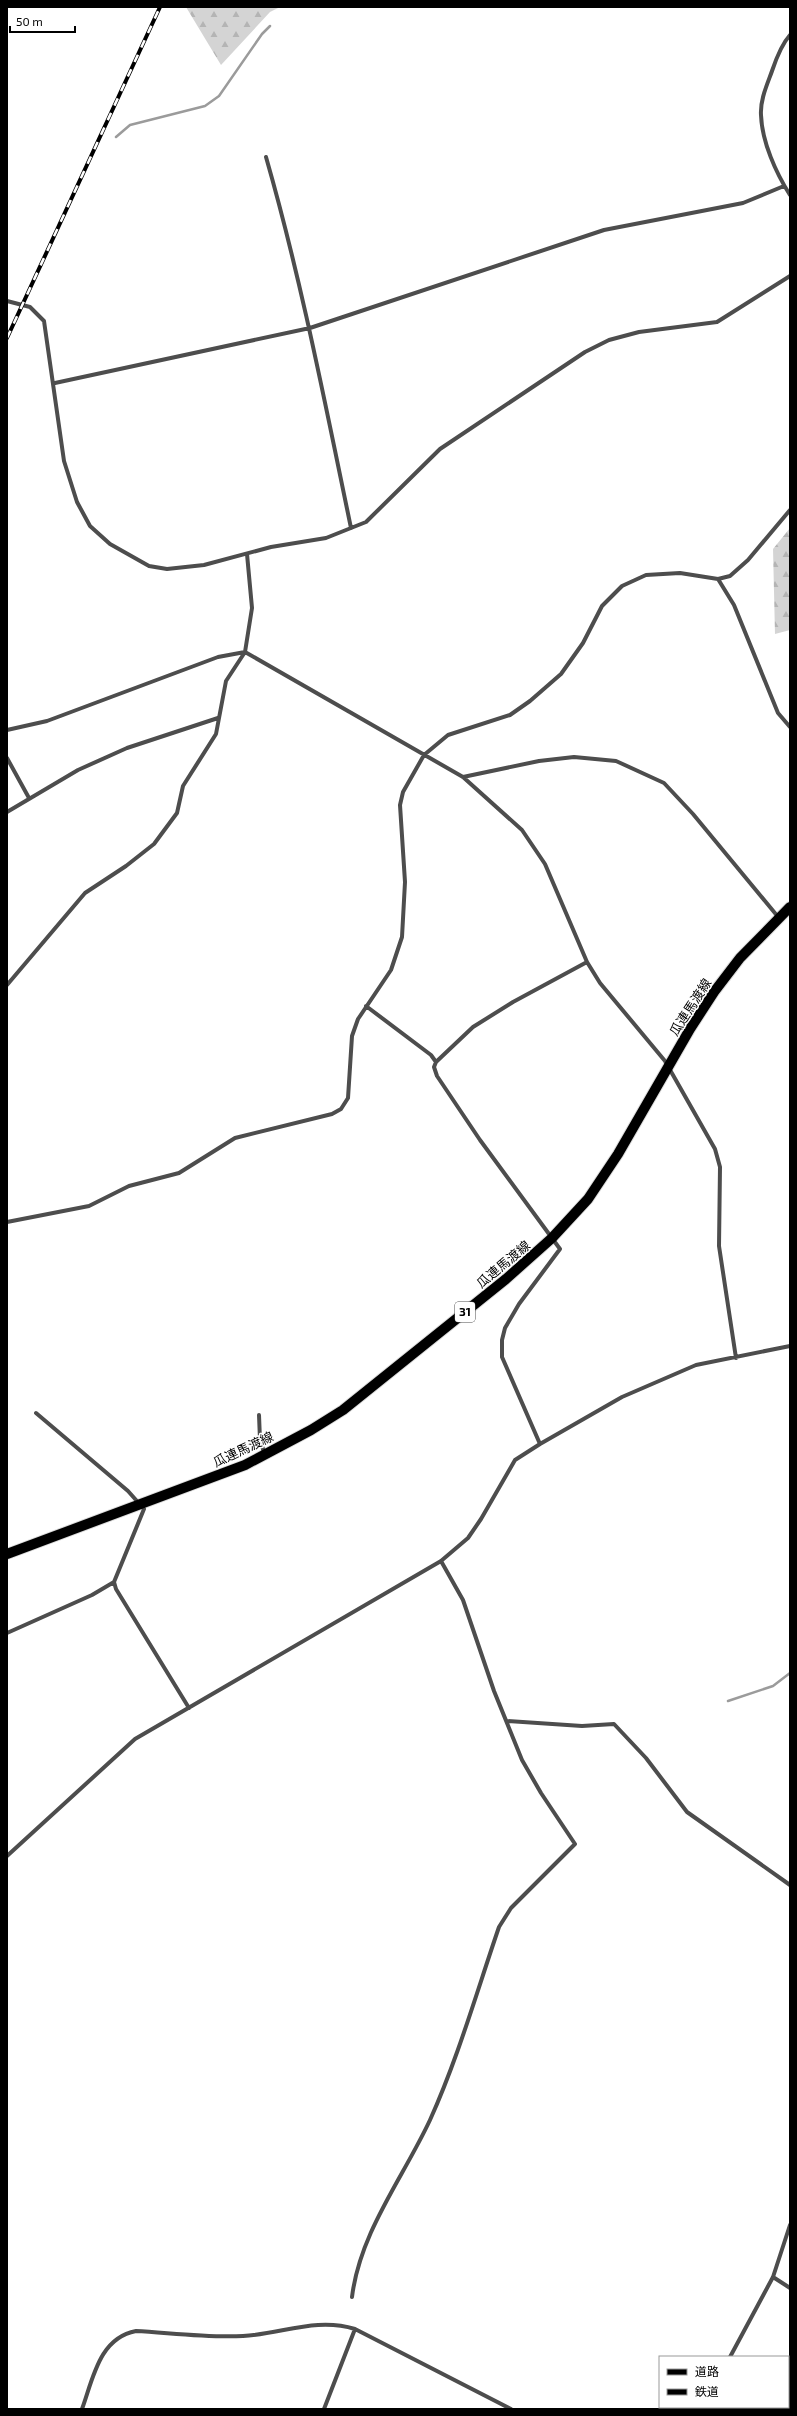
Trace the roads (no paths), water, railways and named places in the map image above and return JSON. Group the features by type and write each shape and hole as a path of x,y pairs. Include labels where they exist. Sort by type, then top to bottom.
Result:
{"main road":[{"name":"瓜連馬渡線","path":"7,1554 140,1505 265,1455 343,1410 506,1279 552,1238 576,1214 600,1181 714,992 740,958 790,907"}],"street":[{"path":"790,36 785,41 775,64 763,98 761,114 764,137 784,186 790,195"},
{"path":"266,157 291,245 310,328 351,528"},
{"path":"55,383 310,328 604,230 744,203 784,186"},
{"path":"7,301 30,307 44,321 55,383 64,461 77,502 90,526 110,544 149,566 167,569 204,565 271,547 326,538 366,522 440,449 585,352 609,340 639,332 717,322 790,276"},
{"path":"7,1222 89,1206 129,1186 179,1173 235,1138 332,1114 341,1109 348,1098 352,1036 358,1019 391,970 402,937 406,882 400,806 403,792 424,755 448,735 510,715 530,701 561,674 583,643 602,606 622,586 646,575 680,573 718,579 730,576 748,560 790,510"},
{"path":"7,986 85,893 126,866 154,844 177,813 183,786 216,734 226,681 245,652 252,608 247,554"},
{"path":"718,579 734,605 778,712 790,727"},
{"path":"7,730 47,721 218,657 245,652 375,725 463,777 522,830 546,864 587,962 600,983 657,1049 715,1149 720,1167 719,1246 736,1358"},
{"path":"7,812 78,770 127,748 218,718"},
{"path":"463,777 539,761 574,757 616,761 664,783 694,814 779,918"},
{"path":"7,758 29,798"},
{"path":"540,1444 502,1357 502,1340 504,1328 519,1304 560,1249 480,1140 441,1082 434,1067 436,1062 472,1027 512,1002 587,962"},
{"path":"366,1006 431,1055 436,1062"},
{"path":"7,1856 135,1740 442,1561 468,1538 482,1519 515,1460 540,1444 652,1382 696,1365 790,1346"},
{"path":"7,1633 92,1595 114,1582 143,1515 144,1509 128,1491 36,1413"},
{"path":"259,1415 260,1440 265,1455"},
{"path":"352,2296 355,2274 370,2235 429,2121 450,2072 499,1927 510,1908 575,1844 541,1793 522,1760 494,1690 463,1600 442,1561"},
{"path":"114,1582 116,1589 189,1708"},
{"path":"507,1721 582,1726 614,1724 646,1758 687,1812 790,1885"},
{"path":"731,2356 773,2277 790,2225"},
{"path":"773,2277 790,2288"},
{"path":"82,2409 104,2351 117,2337 125,2333 136,2331 242,2336 263,2334 308,2324 321,2323 339,2324 355,2329 511,2409"},
{"path":"324,2409 355,2329"}],"waterway":[{"path":"116,137 130,125 205,106 219,96 262,34 270,26"},
{"path":"728,1701 773,1686 790,1673"}],"railway":[{"path":"7,338 160,7"}]}
